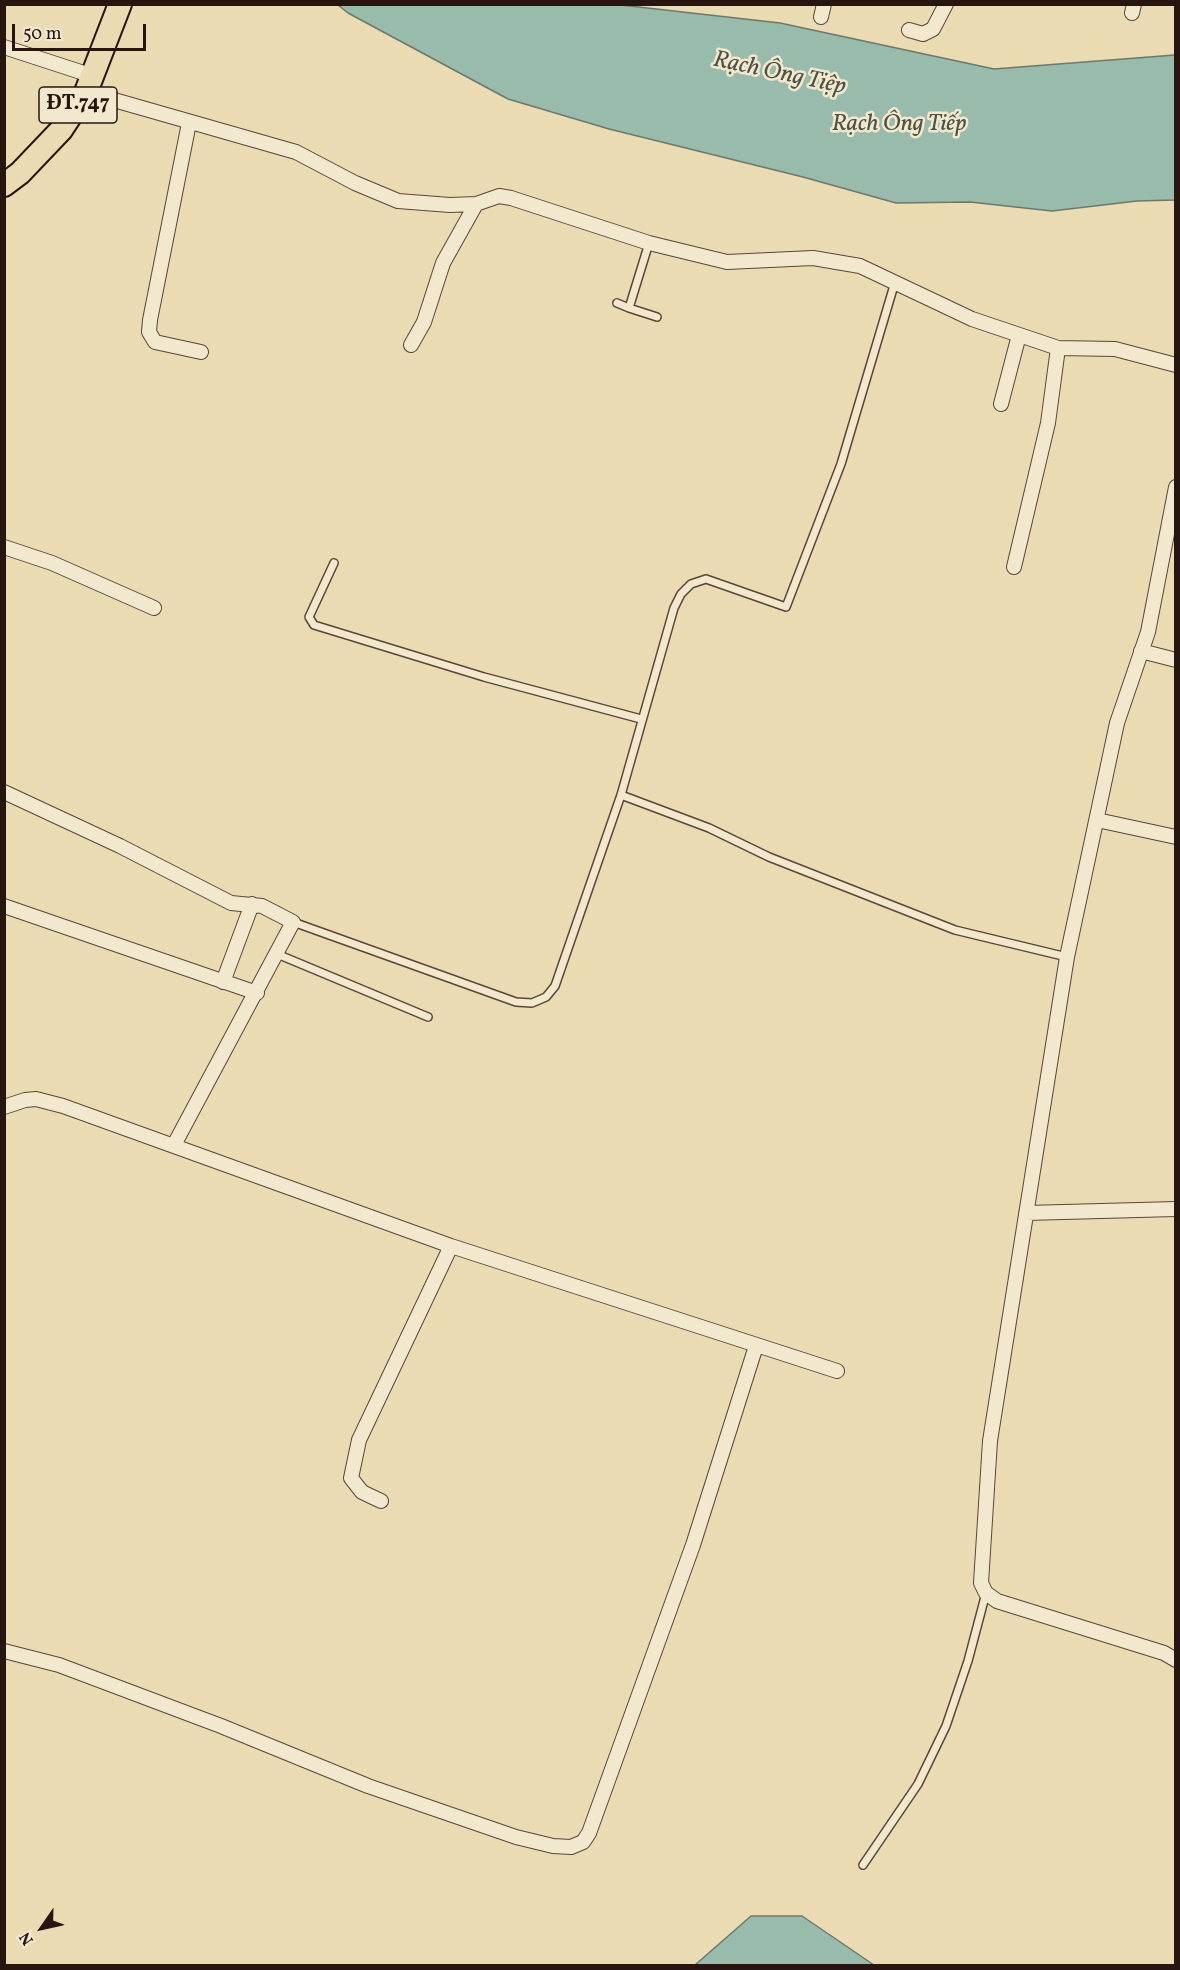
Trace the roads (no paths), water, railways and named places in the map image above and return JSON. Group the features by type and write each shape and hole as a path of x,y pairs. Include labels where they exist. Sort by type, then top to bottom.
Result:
{"main road":[{"name":"ĐT.747","path":"4,184 20,173 61,130 89,84 120,4"}],"street":[{"path":"909,30 922,34 933,29 946,4"},
{"path":"4,47 89,84 189,123 296,152 355,183 398,201 425,204 476,204 499,196 649,243 727,262 813,258 860,266 972,320 1058,348 1115,349 1176,364"},
{"path":"189,123 149,332 155,342 201,352"},
{"path":"411,345 424,322 443,263 476,204"},
{"path":"1001,404 1019,335"},
{"path":"1014,567 1048,423 1058,348"},
{"path":"1176,487 1148,632 1117,723 1067,957 990,1441 981,1583 986,1593 997,1601 1164,1653 1176,1660"},
{"path":"4,547 52,563 154,608"},
{"path":"1141,651 1176,660"},
{"path":"4,792 120,846 231,903 257,905 293,922 174,1145"},
{"path":"1097,820 1176,837"},
{"path":"223,982 257,905"},
{"path":"4,906 257,993"},
{"path":"4,1107 36,1099 174,1145 451,1246 837,1371"},
{"path":"1026,1213 1176,1209"},
{"path":"381,1501 362,1492 351,1478 359,1440 451,1246"},
{"path":"4,1651 59,1665 221,1725 369,1786 505,1834 554,1846 571,1847 583,1842 590,1833 693,1545 756,1346"}],"lane":[{"path":"629,308 649,243"},
{"path":"293,922 516,1002 539,1001 555,986 621,795 674,608 681,594 691,584 706,579 786,607 841,464 895,282"},
{"path":"617,303 657,318"},
{"path":"334,563 309,617 314,625 484,677 641,719"},
{"path":"621,795 709,828 769,857 955,930 1067,957"},
{"path":"277,954 428,1017"},
{"path":"863,1865 918,1784 946,1726 968,1662 986,1593"}],"water":[{"name":"Rạch Ông Tiếp","path":"338,5 621,5 780,23 994,69 1175,55 1175,200 1137,201 1052,211 970,202 896,203 803,177 609,129 508,99 348,13"},
{"path":"751,1916 802,1916 874,1965 695,1965"}],"water label":[{"name":"Rạch Ông Tiệp","path":"779,75"}]}
